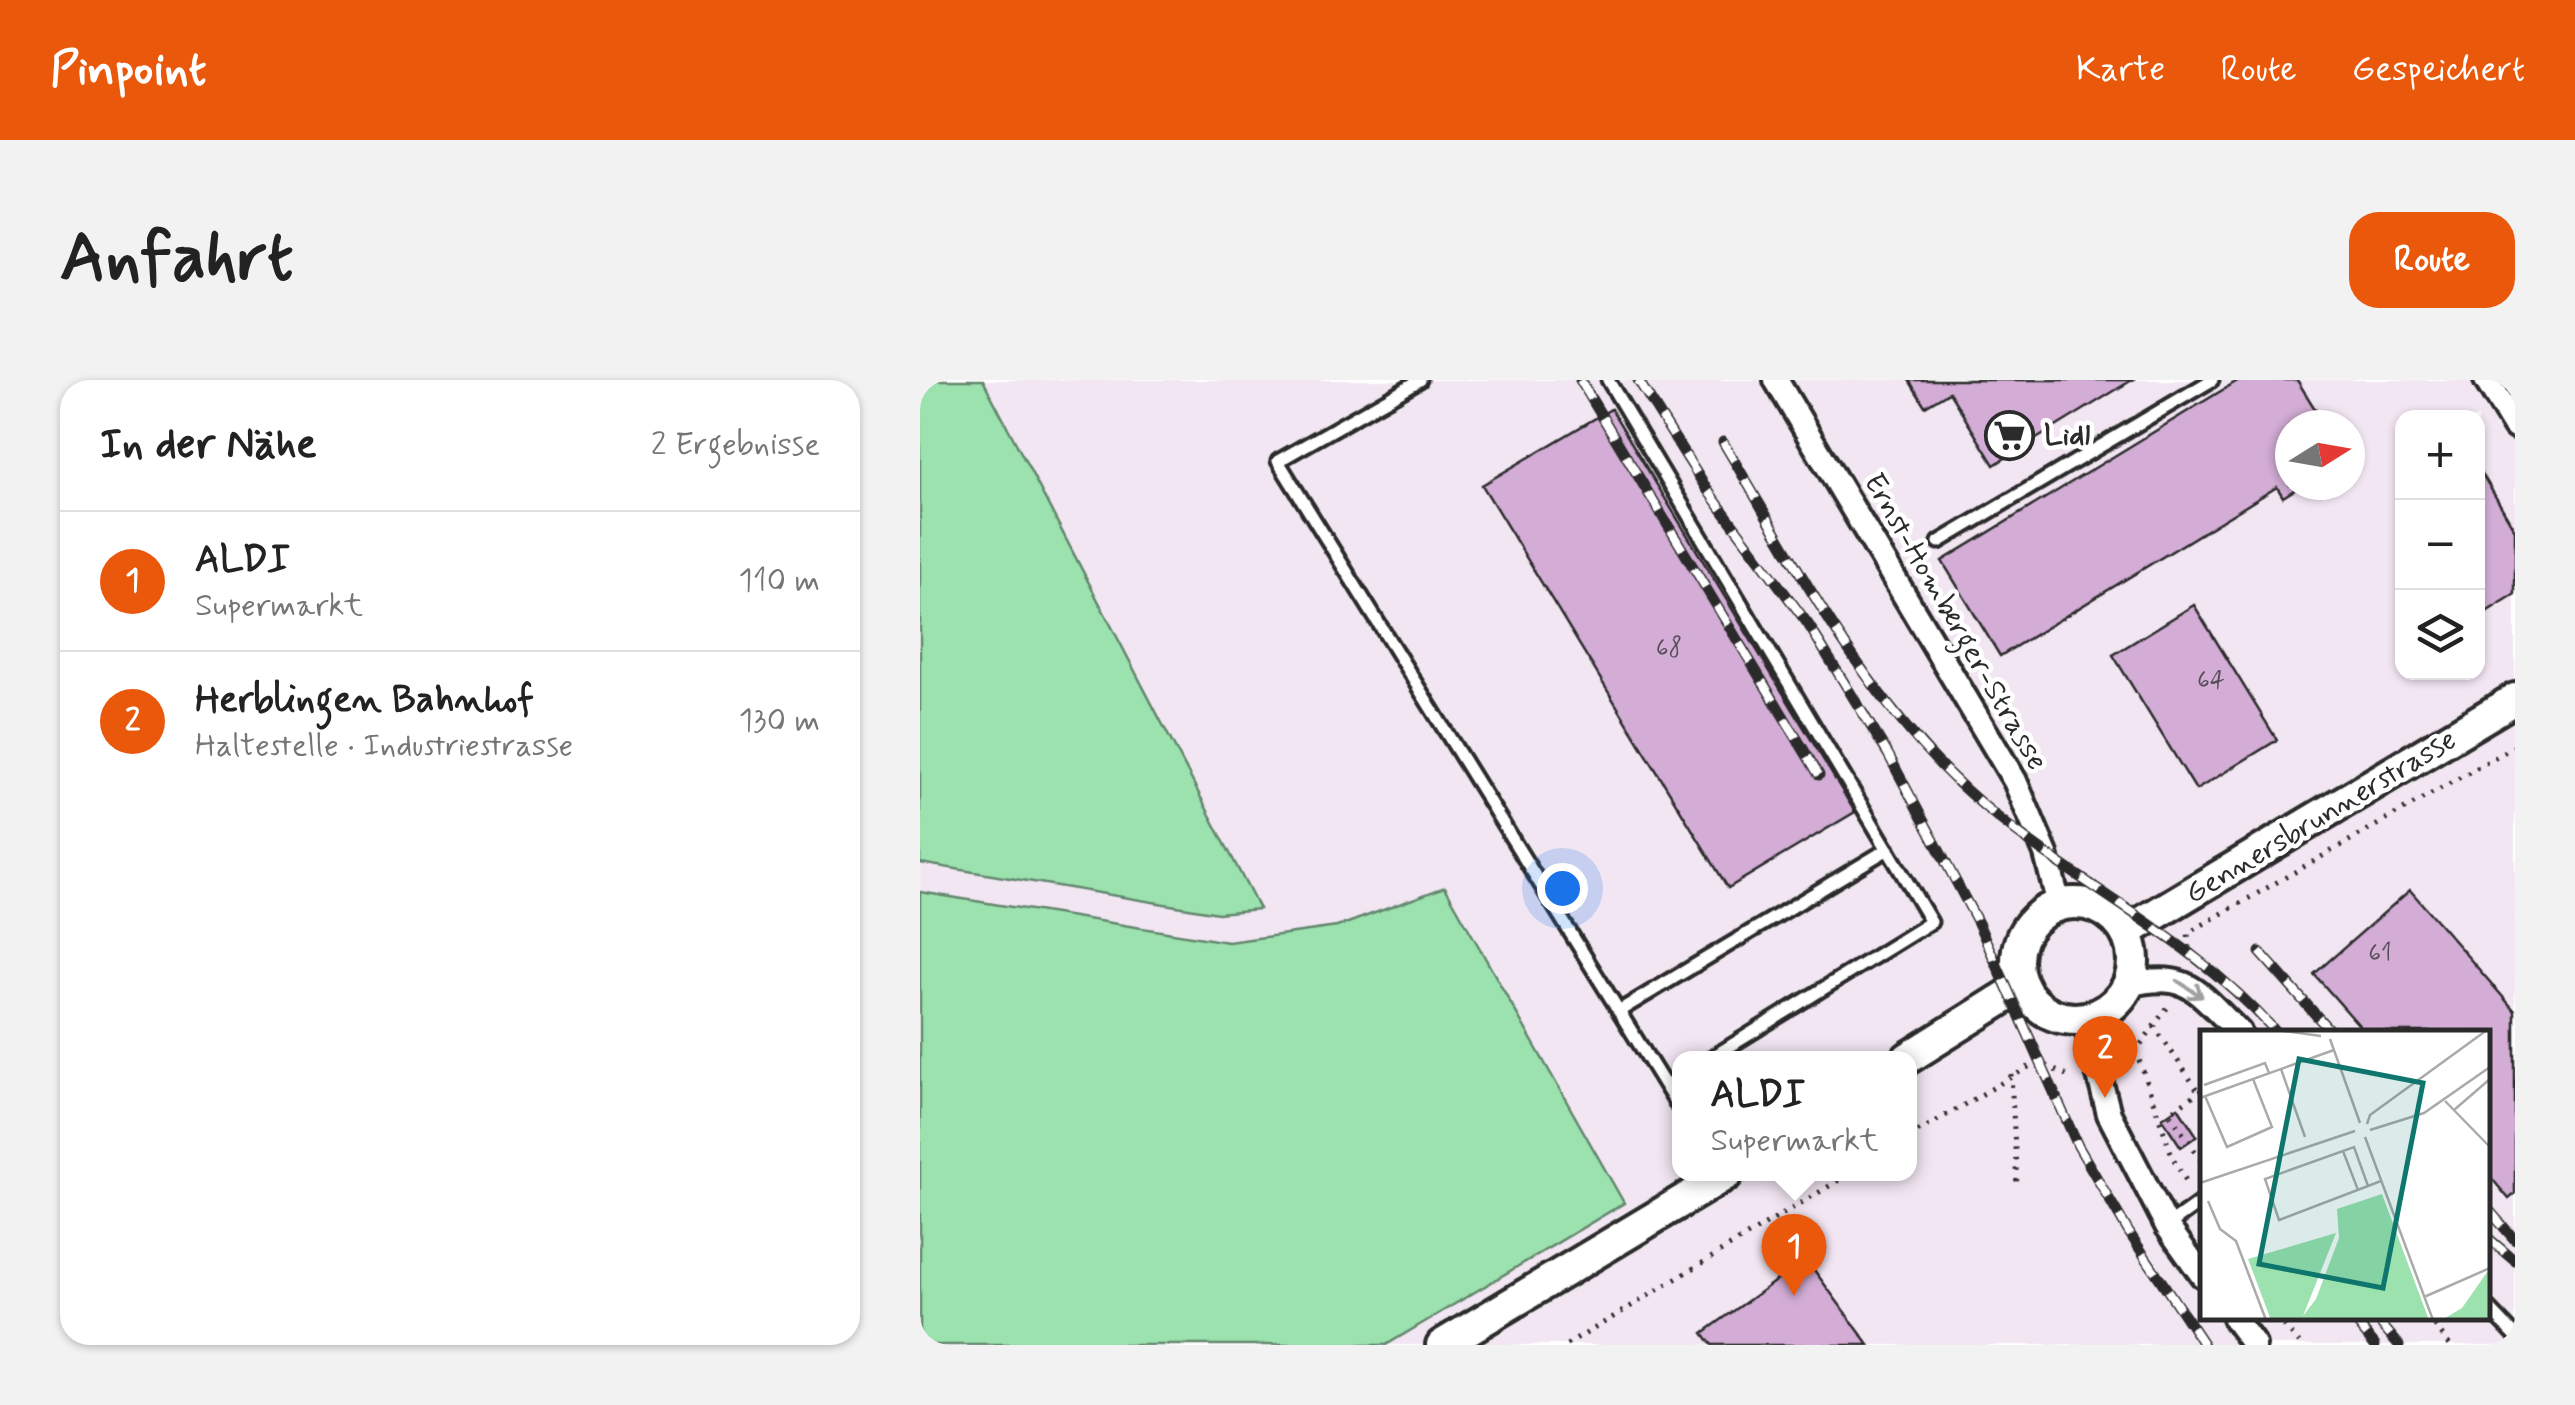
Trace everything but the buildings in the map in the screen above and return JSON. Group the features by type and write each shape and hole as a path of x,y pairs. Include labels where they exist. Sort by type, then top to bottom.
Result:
{"street":[{"name":"Ernst-Homberger-Strasse","path":"1776,380 2016,781 2046,854 2059,905"},
{"path":"2486,380 2515,427"},
{"name":"Gennersbrunnerstrasse","path":"2126,932 2515,699"},
{"path":"2059,905 2097,907 2126,932 2133,967 2128,984 2102,1012 2084,1018 2048,1012 2023,986 2018,970 2022,937 2044,912 2059,905"},
{"path":"2128,984 2162,976 2181,982 2237,1030"},
{"path":"1917,1052 2023,986"},
{"path":"2084,1018 2109,1114 2167,1226 2200,1272"},
{"path":"1442,1345 1711,1181"},
{"path":"2235,1320 2254,1345"}],"lane":[{"path":"1420,380 1278,461 1672,1096"},
{"path":"1608,380 1932,922 1721,1051"},
{"path":"1939,542 2212,380"},
{"path":"1619,1012 1888,848"},
{"path":"1666,1086 1672,1082"},
{"path":"2167,1226 2200,1203"},
{"path":"2490,1309 2515,1335"}],"path":[{"path":"2190,962 2188,933 2515,746"},
{"path":"2172,1001 2136,1051 2173,1158 2200,1200"},
{"path":"2154,1026 2200,1090"},
{"path":"1917,1132 2037,1062 2064,1071 2076,1082"},
{"path":"2011,1074 2017,1186"},
{"path":"2200,1092 2169,1112 2200,1158"},
{"path":"1567,1345 1837,1181"},
{"path":"2279,1320 2301,1345"},
{"path":"2430,1320 2450,1345"}],"shaded area":[{"path":"920,380 2515,380 2515,1345 920,1345"}],"green space":[{"path":"920,380 983,380 1259,909 1218,913 920,863"},
{"path":"1445,887 1624,1203 1386,1345 920,1345 920,892 1228,942 1337,927"}],"railway":[{"path":"1580,380 1819,775"},
{"path":"1638,380 1706,488 1808,624 1888,754 1978,923 2078,1146 2128,1231 2204,1345"},
{"path":"1723,442 1832,625 1862,670 1928,752 2004,823 2202,963 2274,1030"},
{"path":"2260,952 2329,1030"},
{"path":"2490,1211 2515,1240"},
{"path":"2490,1240 2515,1261"},
{"path":"2355,1320 2375,1345"},
{"path":"2378,1320 2399,1345"}],"place":[{"name":"Lidl","path":"2009,435"},
{"name":"Herblingen Bahnhof","path":"2105,1098"},
{"name":"ALDI","path":"1794,1296"}]}
